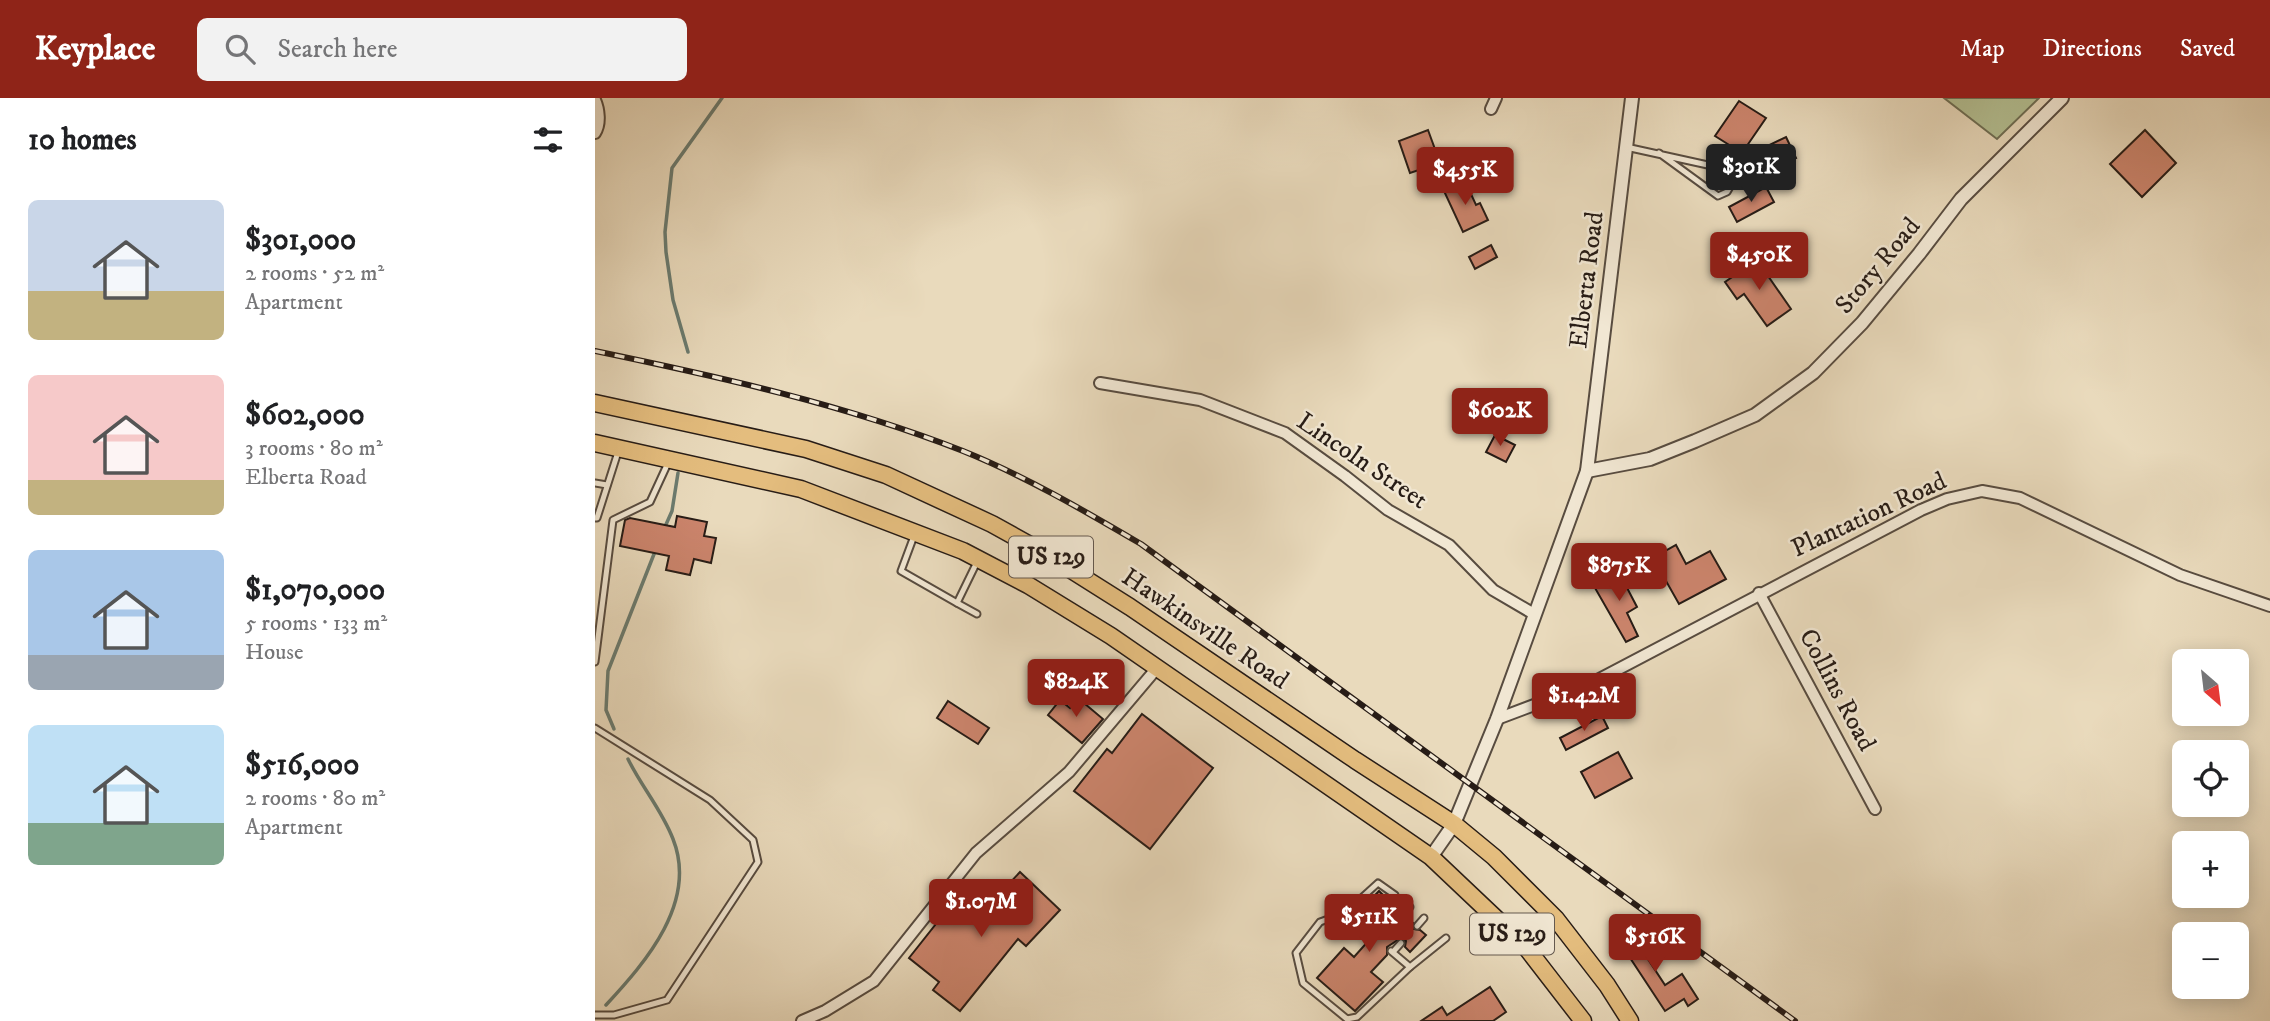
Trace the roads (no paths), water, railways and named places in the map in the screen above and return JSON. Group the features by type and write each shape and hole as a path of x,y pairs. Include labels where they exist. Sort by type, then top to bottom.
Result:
{"main road":[{"name":"Hawkinsville Road","path":"595,403 806,449 886,475 992,524 1046,554 1130,607 1454,824"},
{"name":"US 129","path":"595,443 801,489 978,559 1028,585 1111,636 1431,857 1525,946 1583,1021"},
{"name":"US 129","path":"1454,824 1494,857 1556,919 1607,985 1630,1021"}],"street":[{"name":"Elberta Road","path":"1431,857 1454,824 1497,719 1587,471 1632,98"},
{"name":"Story Road","path":"1587,471 1650,459 1755,415 1813,373 1862,323 1961,199 2062,98"},
{"path":"595,100 598,108 598,129 595,133"},
{"name":"Lincoln Street","path":"1100,383 1200,400 1285,433 1388,510 1449,545 1493,590 1534,614"},
{"name":"Plantation Road","path":"1497,719 1590,684 1921,510 1947,499 1982,491 2020,498 2180,575 2270,606"},
{"name":"Collins Road","path":"1759,593 1875,809"},
{"path":"802,1021 825,1011 874,981 976,853 1069,772 1157,668"}],"lane":[{"path":"1626,147 1659,153 1726,169 1733,174 1734,180 1727,192 1718,196 1659,153"},
{"path":"595,518 619,449"},
{"path":"595,662 613,520 650,502 670,460"},
{"path":"595,483 607,485"},
{"path":"915,533 901,571 977,614"},
{"path":"957,603 978,559"},
{"path":"595,727 711,800 753,840 758,862 667,1000 614,1015 595,1015"},
{"path":"1390,901 1395,895 1378,883 1345,913 1320,922 1296,953 1303,983 1347,1019 1357,1017 1369,1008 1410,967 1446,938"},
{"path":"1403,914 1410,907"},
{"path":"1345,913 1374,935"},
{"path":"1416,926 1424,918"},
{"path":"1366,929 1373,921"},
{"path":"1401,943 1392,951 1410,967"}],"waterway":[{"path":"688,352 673,300 666,252 665,232 672,168 722,98"},
{"path":"664,529 672,511 678,473"},
{"path":"614,729 606,710 608,671 656,549"},
{"path":"606,1005 637,970 664,930 679,885 679,862 673,839 628,759"}],"railway":[{"path":"595,351 735,382 872,419 963,451 1076,506 1141,544 1795,1021"}]}
